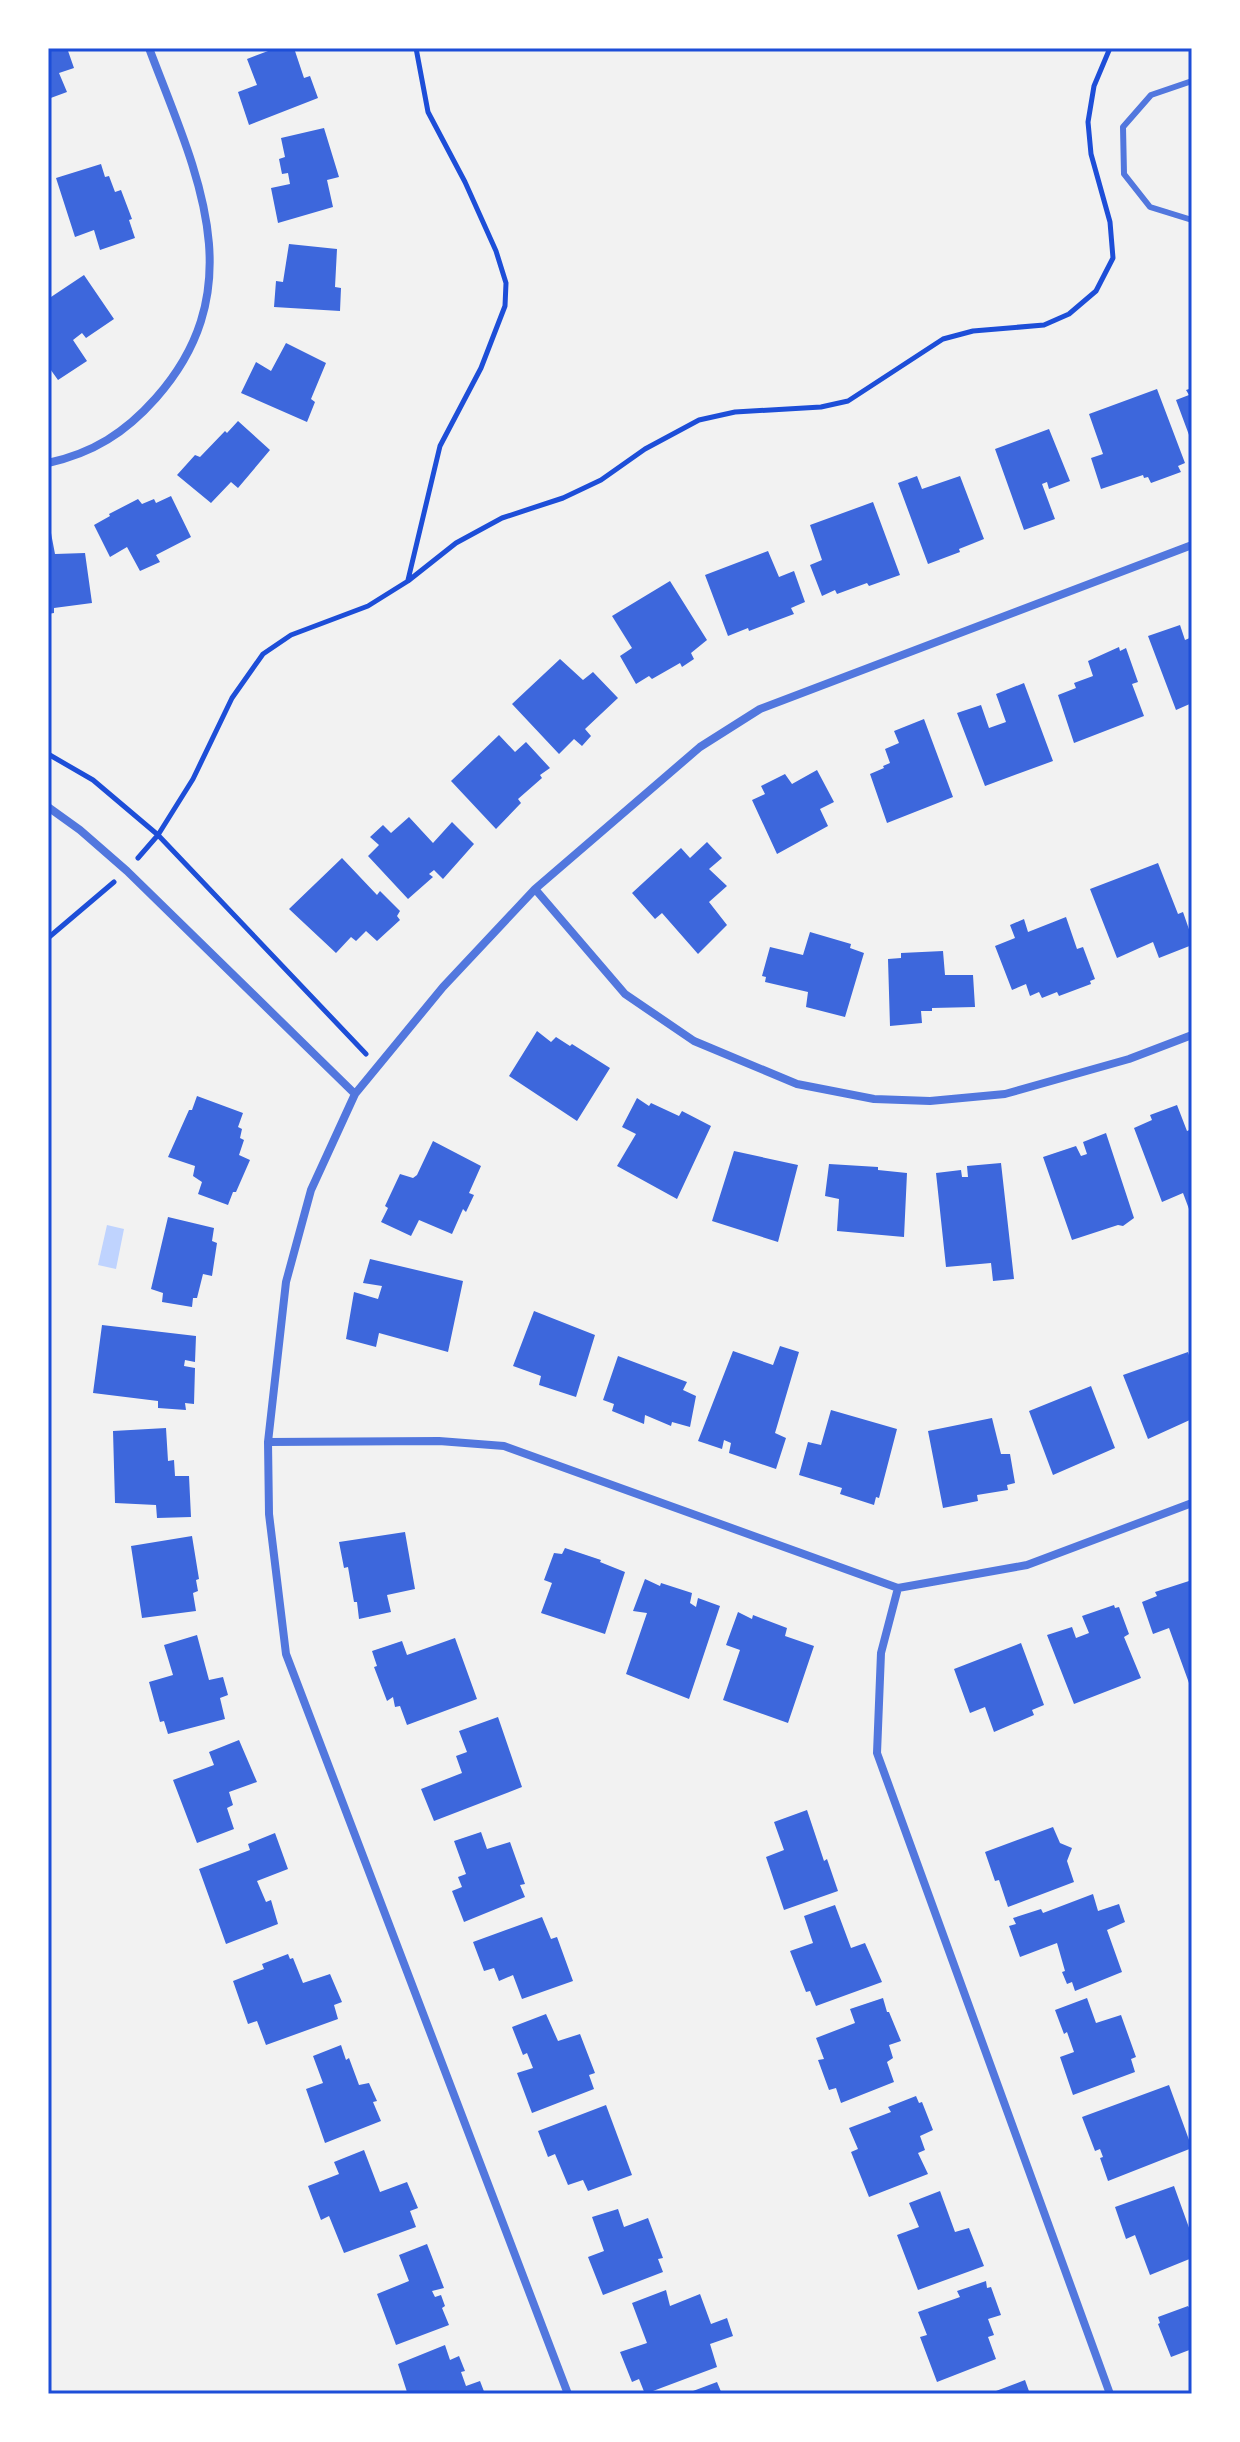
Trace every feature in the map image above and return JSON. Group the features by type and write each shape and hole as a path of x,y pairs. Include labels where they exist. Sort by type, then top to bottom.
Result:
{"street":[{"path":"48,463 64,460 105,443 136,420 164,389 189,351 205,308 211,257 205,208 149,48"},
{"path":"568,2394 286,1654 269,1514 268,1442 286,1282 311,1190 355,1094 443,987 535,889 700,747 760,709 1192,545"},
{"path":"48,807 127,871 355,1094"},
{"path":"535,889 625,994 694,1041 797,1084 874,1099 930,1101 1005,1094 1129,1059 1192,1035"},
{"path":"268,1442 439,1441 504,1446 898,1588 1027,1565 1192,1503"},
{"path":"898,1588 881,1653 877,1753 1110,2394"}],"lane":[{"path":"1192,81 1151,95 1123,127 1124,174 1150,207 1192,220"}],"path":[{"path":"408,581 440,446 486,356 505,306 506,283 496,251 465,182 428,112 416,48"},
{"path":"48,938 127,871 158,835 193,779 232,698 263,654 291,635 368,606 408,581 456,543 502,518 563,498 601,480 645,449 699,420 735,412 821,407 848,401 943,339 973,331 1044,325 1069,314 1096,291 1113,258 1110,222 1091,154 1088,122 1094,86 1110,48"},
{"path":"48,754 93,780 158,835 378,1067"}],"water":[{"path":"107,1225 124,1229 116,1269 98,1265"}],"building":[{"path":"48,48 67,48 74,68 59,73 67,92 48,99"},
{"path":"276,48 294,48 304,78 310,76 318,98 249,125 238,92 257,85 247,59"},
{"path":"324,128 339,177 327,180 333,207 278,223 271,188 290,184 288,173 282,174 279,159 285,157 281,138"},
{"path":"101,164 115,192 121,190 132,219 129,220 135,238 100,250 94,230 75,237 56,178"},
{"path":"289,244 337,249 335,287 341,288 340,311 274,307 276,281 283,282"},
{"path":"84,275 114,319 86,338 82,333 73,340 87,361 58,380 48,366 48,299"},
{"path":"286,343 326,363 311,399 315,402 307,422 241,393 256,362 271,371"},
{"path":"1192,388 1192,443 1176,400 1189,395 1186,390"},
{"path":"1157,389 1185,463 1178,466 1181,472 1151,483 1143,475 1101,489 1091,458 1103,454 1089,414"},
{"path":"238,421 270,450 238,488 231,482 211,503 177,475 195,455 200,457"},
{"path":"1049,429 1070,481 1049,489 1047,482 1042,484 1055,519 1024,530 995,449"},
{"path":"917,476 922,489 960,476 984,539 928,564 898,483"},
{"path":"171,496 191,537 156,555 160,562 140,571 127,547 110,557 94,525 138,499 142,504 154,499 156,503"},
{"path":"873,502 900,575 869,586 867,583 822,596 810,565 822,560 810,525"},
{"path":"51,533 55,554 85,553 92,603 54,608 54,613 48,614 48,534"},
{"path":"768,551 779,577 794,571 805,602 791,608 794,614 728,636 705,575"},
{"path":"670,581 707,640 691,653 694,659 682,667 680,663 636,684 620,656 632,648 612,616"},
{"path":"1180,625 1185,640 1192,637 1192,703 1176,710 1148,636"},
{"path":"1119,647 1120,651 1126,648 1138,682 1132,684 1144,716 1074,743 1058,695 1076,688 1074,683 1093,676 1088,661"},
{"path":"560,659 583,680 593,672 618,698 585,729 591,736 582,746 574,739 559,754 512,704"},
{"path":"1024,683 1053,761 985,786 957,713 981,705 989,728 1006,722 996,694"},
{"path":"924,719 953,797 887,823 870,774 890,763 885,749 899,743 894,731"},
{"path":"499,735 515,752 526,742 550,768 518,799 521,803 496,829 451,781"},
{"path":"817,770 834,802 820,809 828,826 777,854 752,800 765,794 761,786 785,774 792,784"},
{"path":"409,817 433,843 452,822 474,844 443,879 434,870 429,874 433,877 408,899 368,856 379,845 370,837 383,825 391,833"},
{"path":"707,842 722,858 709,869 727,886 709,902 727,925 698,954 662,913 655,919 632,893 681,848 690,858"},
{"path":"342,858 377,895 380,891 400,911 397,916 400,920 377,941 366,931 356,941 351,937 336,953 289,909"},
{"path":"1158,863 1178,914 1183,912 1192,945 1159,958 1153,942 1117,958 1090,889"},
{"path":"1066,917 1077,949 1083,947 1095,979 1090,981 1091,984 1059,996 1057,992 1042,998 1039,992 1030,996 1026,984 1012,990 995,946 1015,938 1010,925 1024,919 1028,932"},
{"path":"810,932 851,944 850,948 864,953 845,1017 806,1007 808,992 765,982 766,977 762,976 770,947 803,955"},
{"path":"943,951 945,975 973,975 975,1007 932,1008 932,1011 921,1011 922,1023 890,1026 888,959 901,958 901,953"},
{"path":"537,1031 551,1042 556,1037 570,1046 572,1044 610,1068 577,1121 509,1076"},
{"path":"197,1096 243,1113 238,1127 242,1129 240,1138 244,1140 239,1155 250,1160 228,1205 198,1194 202,1182 193,1176 195,1166 168,1157"},
{"path":"637,1098 649,1106 651,1103 679,1116 682,1111 711,1126 677,1199 617,1166 636,1134 622,1127"},
{"path":"1177,1105 1187,1131 1192,1129 1192,1217 1183,1193 1162,1202 1134,1128 1152,1120 1150,1115"},
{"path":"1106,1133 1134,1218 1123,1226 1072,1240 1043,1157 1076,1146 1081,1156 1087,1154 1083,1142"},
{"path":"433,1141 481,1166 469,1193 474,1195 466,1212 463,1209 452,1234 419,1220 411,1236 381,1222 400,1174 413,1178 417,1175"},
{"path":"734,1151 798,1165 778,1242 712,1221"},
{"path":"1001,1163 1014,1279 993,1281 991,1263 946,1267 936,1173 961,1170 962,1177 968,1177 967,1166"},
{"path":"829,1164 878,1167 878,1170 907,1173 904,1237 837,1231 839,1199 825,1196"},
{"path":"168,1217 214,1228 212,1241 217,1243 212,1276 203,1274 192,1307 162,1302 163,1293 151,1289"},
{"path":"370,1259 463,1281 448,1352 379,1333 376,1347 346,1339 354,1292 378,1299 382,1286 363,1283"},
{"path":"534,1311 595,1335 576,1397 539,1385 541,1376 513,1366"},
{"path":"102,1325 196,1336 195,1362 185,1360 184,1366 195,1368 194,1404 185,1403 186,1410 158,1408 158,1401 93,1393"},
{"path":"780,1346 799,1352 775,1433 786,1438 776,1469 729,1453 731,1443 724,1440 722,1449 698,1441 733,1351 773,1365"},
{"path":"1188,1352 1192,1364 1192,1419 1148,1439 1123,1375"},
{"path":"618,1356 687,1382 683,1390 696,1396 690,1427 672,1422 671,1426 645,1415 644,1424 612,1411 614,1404 603,1400"},
{"path":"1091,1386 1115,1448 1053,1475 1029,1411"},
{"path":"831,1410 897,1429 879,1498 876,1497 874,1505 840,1494 842,1488 799,1475 808,1442 821,1445"},
{"path":"992,1418 1001,1454 1010,1454 1015,1483 1007,1485 1008,1490 977,1495 978,1501 943,1508 928,1431"},
{"path":"166,1428 168,1461 174,1460 175,1476 189,1476 191,1517 157,1518 156,1505 115,1503 113,1431"},
{"path":"405,1532 415,1589 387,1595 391,1612 359,1619 348,1567 344,1568 339,1542"},
{"path":"192,1536 199,1579 196,1580 198,1591 193,1593 196,1611 142,1618 131,1546"},
{"path":"565,1548 625,1572 605,1634 541,1613 552,1583 544,1580 554,1553 562,1554"},
{"path":"645,1579 660,1586 661,1583 692,1593 690,1603 696,1607 698,1598 720,1606 689,1699 626,1674 647,1613 633,1611"},
{"path":"1192,1582 1192,1682 1189,1683 1169,1628 1153,1634 1142,1602 1157,1596 1155,1592"},
{"path":"1114,1605 1115,1608 1119,1607 1129,1634 1124,1637 1141,1678 1074,1704 1047,1635 1072,1627 1076,1638 1089,1633 1082,1616"},
{"path":"738,1612 787,1628 785,1636 814,1646 788,1723 723,1700 740,1650 726,1645"},
{"path":"197,1635 209,1680 223,1677 228,1695 220,1698 225,1719 168,1734 164,1721 160,1722 149,1682 173,1675 164,1645"},
{"path":"455,1638 477,1699 407,1725 400,1706 395,1707 393,1697 387,1701 374,1667 377,1666 372,1651 402,1641 407,1655"},
{"path":"1021,1643 1044,1705 1032,1710 1034,1715 994,1732 985,1707 970,1713 954,1669"},
{"path":"498,1717 522,1787 434,1821 421,1789 462,1773 456,1756 467,1752 459,1731"},
{"path":"239,1740 257,1782 229,1792 233,1805 227,1808 234,1829 197,1843 173,1780 214,1765 209,1752"},
{"path":"807,1810 838,1891 784,1910 766,1857 784,1850 774,1822"},
{"path":"1053,1827 1060,1843 1072,1848 1067,1861 1074,1882 1008,1907 985,1852"},
{"path":"481,1832 487,1849 510,1842 525,1884 520,1885 525,1897 464,1922 452,1891 462,1887 458,1877 466,1874 454,1841"},
{"path":"275,1833 288,1869 257,1881 266,1902 271,1900 278,1924 226,1944 199,1869 250,1850 248,1844"},
{"path":"1093,1894 1098,1911 1119,1904 1125,1922 1107,1930 1122,1972 1075,1991 1072,1982 1067,1984 1062,1972 1065,1971 1057,1943 1020,1957 1009,1926 1016,1924 1013,1918 1041,1909 1043,1913"},
{"path":"835,1905 851,1948 865,1943 882,1982 816,2006 810,1991 806,1992 790,1951 813,1943 804,1916"},
{"path":"542,1917 551,1939 557,1937 573,1981 522,1999 513,1975 499,1981 494,1968 484,1971 473,1942"},
{"path":"288,1954 290,1959 293,1958 303,1983 330,1974 342,2002 334,2005 338,2019 266,2045 257,2021 248,2024 233,1981 264,1969 262,1964"},
{"path":"883,1998 901,2041 889,2045 893,2058 887,2062 894,2082 841,2103 836,2088 829,2090 818,2060 824,2059 816,2038 855,2023 850,2009"},
{"path":"1087,1998 1096,2023 1121,2015 1136,2057 1131,2059 1135,2072 1073,2095 1060,2057 1074,2052 1055,2010"},
{"path":"546,2014 558,2041 580,2034 595,2073 589,2075 594,2089 532,2113 517,2073 533,2068 527,2053 523,2055 512,2027"},
{"path":"341,2045 359,2085 369,2083 381,2121 325,2143 306,2089 323,2083 313,2056"},
{"path":"1169,2085 1192,2148 1108,2181 1100,2149 1095,2151 1082,2117"},
{"path":"916,2096 919,2103 922,2102 933,2130 920,2136 925,2150 918,2153 928,2174 869,2197 851,2152 858,2149 849,2128 891,2112 888,2107"},
{"path":"606,2105 632,2175 588,2191 583,2180 568,2185 555,2154 548,2157 538,2131"},
{"path":"364,2150 380,2192 407,2182 418,2208 410,2211 416,2227 344,2253 329,2216 321,2220 308,2186 339,2174 334,2162"},
{"path":"1174,2186 1192,2236 1192,2258 1150,2275 1135,2235 1126,2239 1115,2207"},
{"path":"940,2191 955,2232 969,2228 984,2266 918,2290 897,2235 919,2227 909,2203"},
{"path":"618,2209 624,2227 648,2218 663,2258 658,2259 663,2272 603,2295 588,2257 604,2251 592,2217"},
{"path":"427,2244 444,2288 432,2291 435,2297 441,2295 449,2325 396,2345 377,2294 409,2281 399,2255"},
{"path":"986,2281 1001,2315 988,2319 994,2335 988,2337 996,2359 937,2382 920,2337 927,2335 918,2312 960,2297 957,2291"},
{"path":"666,2290 670,2306 700,2294 711,2324 727,2318 733,2336 710,2344 717,2367 645,2394 639,2379 632,2382 620,2352 647,2343 632,2303"},
{"path":"1188,2306 1192,2312 1192,2349 1171,2357 1158,2317"},
{"path":"445,2345 450,2360 459,2356 465,2371 461,2372 466,2386 480,2381 485,2394 402,2394 407,2392 398,2364"},
{"path":"1025,2380 1030,2394 988,2394"},
{"path":"717,2382 722,2394 685,2394"}]}
